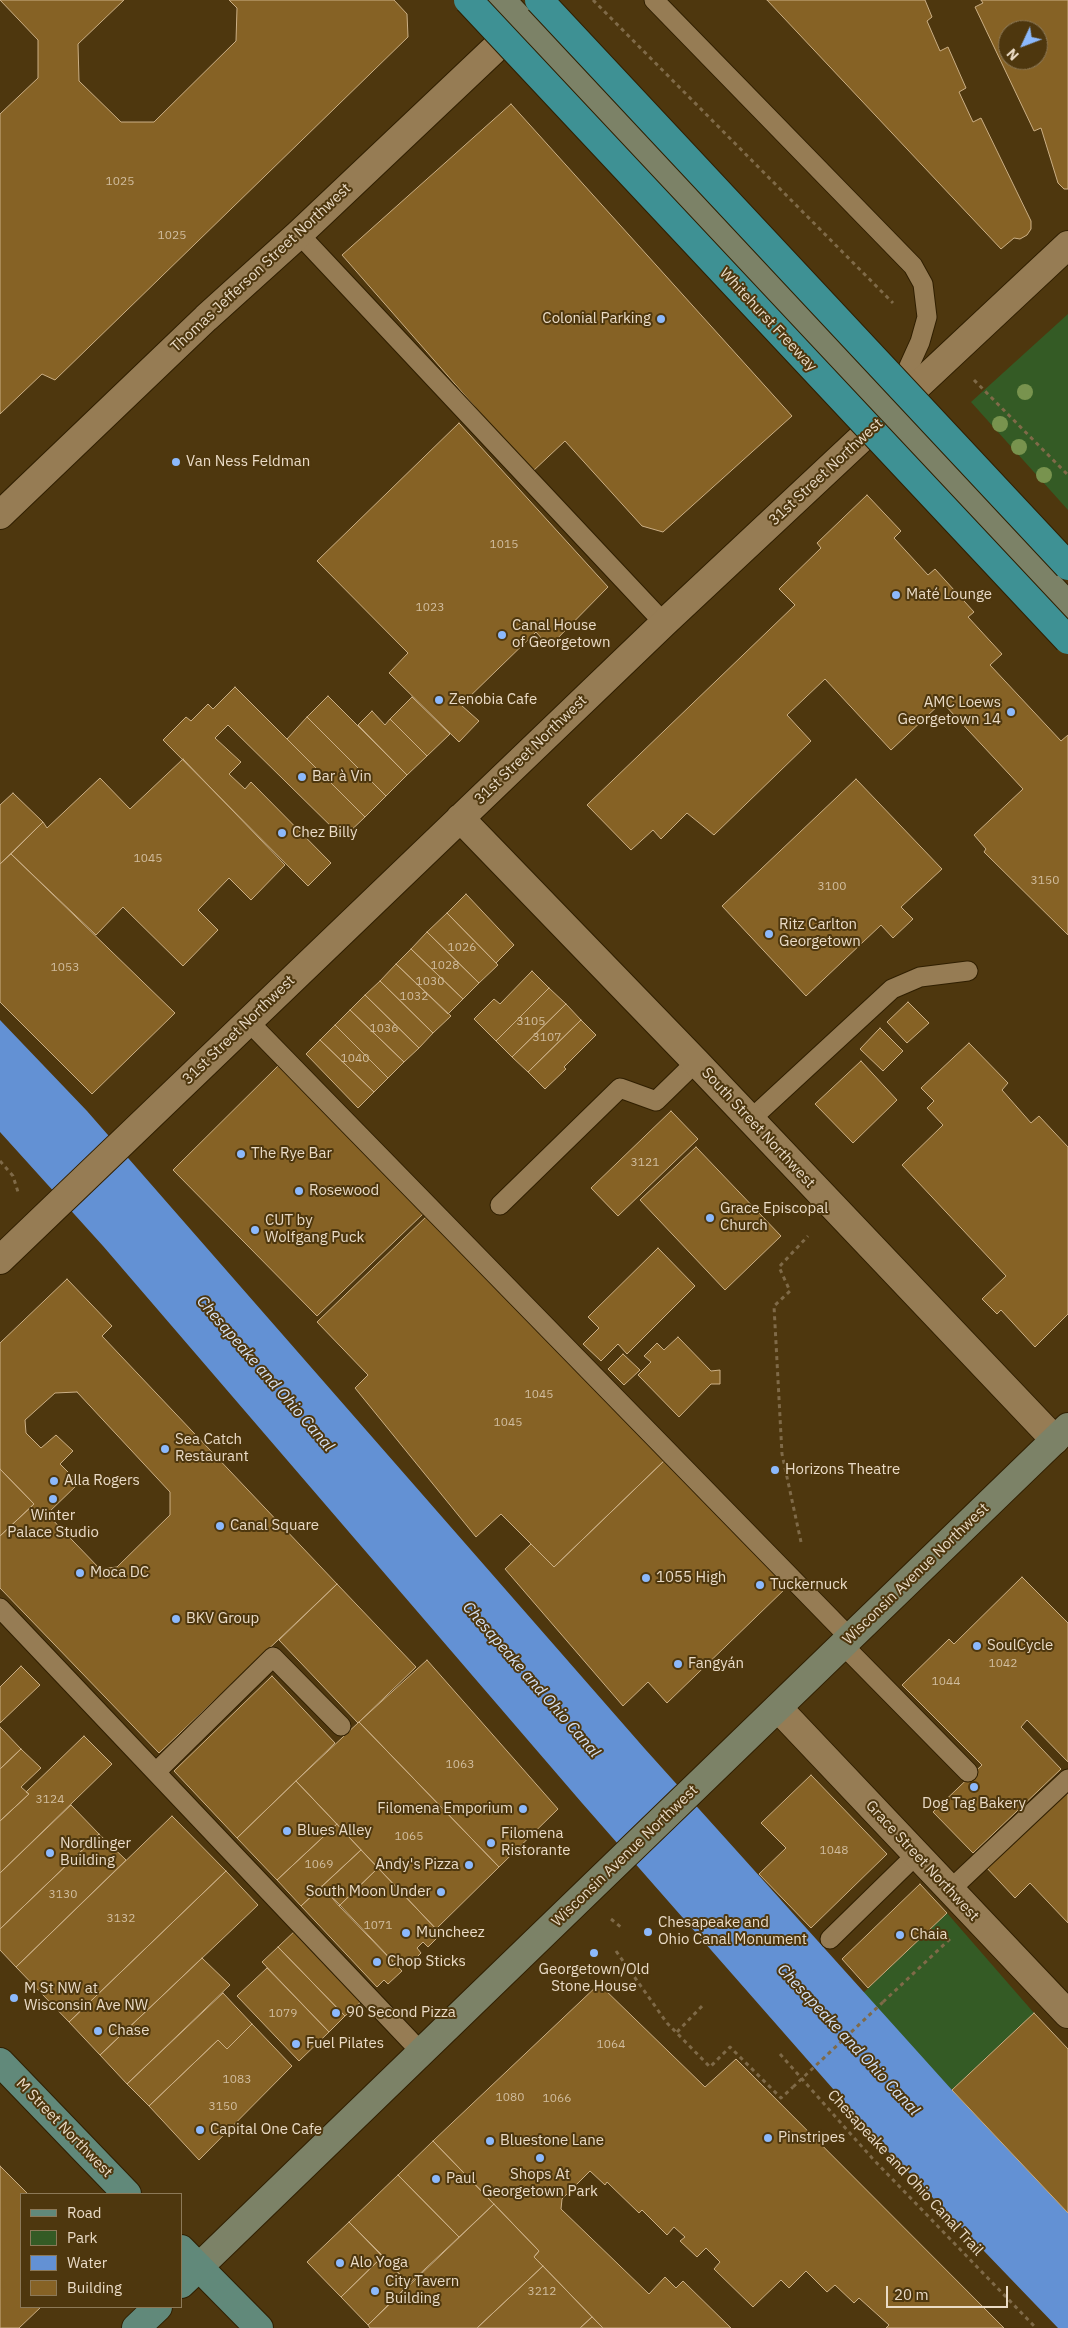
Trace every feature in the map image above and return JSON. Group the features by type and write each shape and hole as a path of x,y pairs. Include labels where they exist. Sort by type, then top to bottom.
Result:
{"highway":[{"name":"Whitehurst Freeway","path":"468,0 1068,640"},
{"path":"538,0 1068,566"}],"main road":[{"path":"501,0 1068,606"},
{"name":"Wisconsin Avenue Northwest","path":"187,2267 421,2052 1062,1434"},
{"name":"M Street Northwest","path":"0,2062 126,2193"},
{"path":"187,2267 259,2328"},
{"path":"136,2328 157,2308"}],"street":[{"name":"Thomas Jefferson Street Northwest","path":"0,515 206,318 299,234 523,23"},
{"name":"31st Street Northwest","path":"0,1260 664,623 1068,245"},
{"name":"South Street Northwest","path":"460,818 750,1120 1062,1434"},
{"name":"Grace Street Northwest","path":"778,1708 1068,2014"}],"lane":[{"path":"523,23 538,0"},
{"path":"654,0 913,266 923,284 927,317 888,414"},
{"path":"299,234 664,623"},
{"path":"750,1120 892,989 920,977 968,971"},
{"path":"249,1022 847,1641 968,1772"},
{"path":"500,1205 620,1088 656,1101 696,1062"},
{"path":"0,1608 421,2052"},
{"path":"156,1772 273,1657 341,1726"},
{"path":"950,1890 1068,1779"},
{"path":"830,1939 916,1855"}],"path":[{"path":"594,0 922,333"},
{"path":"947,358 977,383 1068,475"},
{"path":"0,1161 13,1176 20,1199"},
{"path":"803,1550 782,1454 774,1306 790,1291 779,1267 808,1236"},
{"path":"610,1918 622,1928"},
{"path":"616,1951 667,2023 710,2067 730,2047 781,2098 952,1936"},
{"path":"677,2032 704,2004"},
{"name":"Chesapeake and Ohio Canal Trail","path":"780,2054 872,2158 1036,2328"}],"green space":[{"path":"1068,314 1068,510 971,402"},
{"path":"947,1913 1034,2013 952,2090 861,1995"}],"water":[{"name":"Chesapeake and Ohio Canal","path":"0,1020 87,1111 645,1749 952,2090 1068,2213 1068,2328 1058,2328 884,2147 582,1803 103,1246 0,1132"}],"building":[{"path":"0,0 124,0 78,44 79,81 121,122 154,122 236,41 237,8 229,0 394,0 407,14 408,37 55,380 42,374 0,414 0,114 38,78 38,40"},
{"path":"767,0 925,0 932,17 927,21 940,51 948,47 966,88 959,92 973,122 981,118 1031,221 1031,229 1027,235 1020,239 1014,238 1001,249"},
{"path":"981,0 1068,0 1068,189 1064,189 1058,183 1041,128 1034,131 1005,70 1048,70 1048,20 998,20 998,55 975,7 983,3"},
{"path":"511,104 792,416 663,532 642,526 565,441 532,472 342,255"},
{"path":"459,423 608,587 549,647 536,632 461,705 479,721 459,742 389,673 408,653 317,561"},
{"path":"867,495 901,531 894,538 928,575 935,569 974,612 968,617 1002,654 990,665 1061,741 1068,735 1068,935 984,852 986,849 974,835 1023,789 942,702 891,750 825,679 787,715 811,741 714,835 687,813 661,839 653,830 631,850 587,805 795,605 779,589 821,548 817,543"},
{"path":"235,687 365,817 343,838 228,725 215,738 241,762 229,774 245,789 251,782 331,863 308,886 163,740 186,717 191,721 208,704 213,709"},
{"path":"328,696 407,775 386,796 307,717"},
{"path":"412,697 450,734 427,756 390,719"},
{"path":"372,711 385,725 390,719 427,756 407,775 358,725"},
{"path":"307,717 386,796 365,817 287,739"},
{"path":"183,759 285,865 251,900 229,878 198,910 218,930 183,966 123,907 96,935 11,854 43,822 47,828 100,778 130,809"},
{"path":"856,779 942,869 901,907 913,919 893,938 881,925 806,996 722,906"},
{"path":"13,793 43,822 0,864 0,805"},
{"path":"11,854 175,1013 92,1094 0,1002 0,864"},
{"path":"466,894 514,945 496,963 447,913"},
{"path":"447,913 498,965 479,983 427,932"},
{"path":"427,932 479,983 463,999 411,949"},
{"path":"411,949 463,999 448,1014 396,964"},
{"path":"396,964 451,1016 433,1033 380,981"},
{"path":"532,971 549,988 496,1041 474,1019 494,999 500,1004"},
{"path":"380,981 433,1033 419,1048 365,995"},
{"path":"549,988 566,1004 512,1057 496,1041"},
{"path":"365,995 419,1048 404,1062 350,1010"},
{"path":"908,1002 929,1023 907,1043 887,1022"},
{"path":"566,1004 581,1020 528,1072 512,1057"},
{"path":"350,1010 404,1062 388,1078 335,1025"},
{"path":"581,1020 596,1035 564,1067 566,1069 545,1089 528,1072"},
{"path":"335,1025 388,1078 374,1092 320,1040"},
{"path":"880,1028 903,1051 883,1071 860,1049"},
{"path":"320,1040 374,1092 358,1108 306,1054"},
{"path":"969,1043 1008,1083 1002,1090 1031,1123 1039,1116 1068,1147 1068,1314 1035,1347 1001,1310 997,1314 982,1299 1006,1276 902,1165 943,1125 927,1108 934,1101 921,1088"},
{"path":"861,1061 897,1100 853,1143 815,1104"},
{"name":"Rosewood","path":"280,1064 424,1213 317,1316 173,1170"},
{"path":"671,1111 698,1139 618,1216 591,1188"},
{"name":"Grace Episcopal Church","path":"696,1147 781,1236 725,1290 640,1200"},
{"path":"428,1215 666,1459 554,1567 501,1514 476,1537 355,1388 368,1375 317,1322"},
{"path":"658,1248 695,1286 627,1354 618,1344 601,1361 583,1344 599,1328 588,1317"},
{"name":"Canal Square","path":"67,1279 112,1326 102,1336 337,1584 159,1753 0,1588 0,1536 34,1504 0,1469 0,1343","holes":["77,1392 170,1492 170,1515 117,1567 100,1569 47,1514 79,1483 60,1464 73,1451 56,1435 41,1448 26,1433 25,1420 55,1393"]},
{"path":"678,1337 711,1371 720,1370 720,1384 711,1384 679,1417 638,1375 651,1362 644,1356 657,1343 664,1350"},
{"path":"623,1354 640,1370 624,1385 608,1369"},
{"name":"1055 High","path":"666,1459 787,1587 667,1703 648,1682 623,1706 505,1569 531,1544 554,1567"},
{"path":"0,1469 34,1504 0,1536"},
{"path":"1022,1577 1068,1623 1068,1762 1027,1720 1021,1727 1061,1769 973,1853 933,1812 982,1765 902,1685 949,1639 954,1644"},
{"path":"337,1584 416,1667 358,1723 279,1640"},
{"path":"427,1660 558,1809 499,1867 359,1722"},
{"path":"21,1666 40,1685 0,1723 0,1687"},
{"path":"272,1676 335,1743 237,1838 174,1771"},
{"path":"359,1722 499,1867 436,1929 296,1781"},
{"path":"0,1727 21,1749 0,1769"},
{"path":"84,1736 112,1764 0,1873 0,1821 29,1794 26,1792"},
{"path":"21,1749 41,1768 21,1787 29,1794 0,1821 0,1769"},
{"path":"811,1775 887,1854 811,1928 759,1874 786,1848 761,1823"},
{"name":"Blues Alley","path":"296,1781 337,1824 277,1880 237,1838"},
{"path":"1068,1786 1068,1923 1030,1883 1015,1898 985,1866"},
{"name":"Nordlinger Building","path":"71,1805 99,1834 0,1929 0,1873"},
{"path":"172,1816 226,1871 69,2022 16,1967"},
{"path":"337,1824 361,1850 301,1906 277,1880"},
{"path":"99,1834 126,1860 16,1967 0,1950 0,1929"},
{"path":"361,1850 378,1868 339,1906 322,1886"},
{"path":"378,1868 441,1934 428,1947 423,1942 417,1948 421,1953 408,1966 403,1961 398,1967 339,1906"},
{"path":"226,1871 258,1905 100,2055 69,2022"},
{"path":"920,1884 947,1913 868,1988 842,1959"},
{"path":"322,1886 402,1971 388,1984 384,1980 377,1987 301,1906"},
{"path":"297,1929 363,2000 345,2016 278,1947"},
{"path":"278,1947 345,2016 329,2032 262,1962"},
{"path":"202,1958 230,1985 127,2084 100,2055"},
{"path":"267,1968 329,2032 299,2061 237,1996"},
{"path":"599,1984 705,2087 736,2059 1004,2328 886,2328 889,2325 859,2298 854,2303 835,2285 827,2292 806,2271 789,2288 781,2280 753,2307 714,2269 720,2262 706,2248 697,2257 680,2241 685,2237 674,2227 667,2235 642,2210 639,2213 607,2182 605,2185 590,2171 562,2199 561,2209 649,2294 665,2277 676,2288 683,2281 731,2328 603,2328 534,2257 539,2251 433,2141"},
{"path":"223,1993 252,2024 227,2049 218,2040 149,2106 127,2084"},
{"path":"1034,2013 1068,2049 1068,2213 952,2090"},
{"path":"252,2024 292,2066 199,2160 149,2106 218,2040 227,2049"},
{"path":"433,2141 494,2204 459,2237 398,2175"},
{"path":"0,2166 27,2193 20,2193 20,2308 40,2308 19,2328 0,2328"},
{"path":"398,2175 459,2237 409,2284 349,2222"},
{"path":"494,2204 539,2251 534,2257 543,2266 477,2328 370,2328 368,2325"},
{"path":"349,2222 383,2256 341,2297 307,2262"},
{"name":"City Tavern Building","path":"383,2256 409,2284 368,2325 341,2297"},
{"path":"543,2266 592,2317 580,2328 477,2328"},
{"path":"592,2317 603,2328 580,2328"}],"place":[{"name":"Colonial Parking","path":"661,319"},
{"name":"Van Ness Feldman","path":"176,462"},
{"name":"Maté Lounge","path":"896,595"},
{"name":"Canal House of Georgetown","path":"502,635"},
{"name":"Zenobia Cafe","path":"439,700"},
{"name":"AMC Loews Georgetown 14","path":"1011,712"},
{"name":"Bar à Vin","path":"302,777"},
{"name":"Chez Billy","path":"282,833"},
{"name":"Ritz Carlton Georgetown","path":"769,934"},
{"name":"The Rye Bar","path":"241,1154"},
{"name":"Rosewood","path":"299,1191"},
{"name":"Grace Episcopal Church","path":"710,1218"},
{"name":"CUT by Wolfgang Puck","path":"255,1230"},
{"name":"Sea Catch Restaurant","path":"165,1449"},
{"name":"Horizons Theatre","path":"775,1470"},
{"name":"Alla Rogers","path":"54,1481"},
{"name":"Winter Palace Studio","path":"53,1499"},
{"name":"Canal Square","path":"220,1526"},
{"name":"Moca DC","path":"80,1573"},
{"name":"1055 High","path":"646,1578"},
{"name":"Tuckernuck","path":"760,1585"},
{"name":"BKV Group","path":"176,1619"},
{"name":"SoulCycle","path":"977,1646"},
{"name":"Fangyán","path":"678,1664"},
{"name":"Dog Tag Bakery","path":"974,1787"},
{"name":"Filomena Emporium","path":"523,1809"},
{"name":"Blues Alley","path":"287,1831"},
{"name":"Filomena Ristorante","path":"491,1843"},
{"name":"Nordlinger Building","path":"50,1853"},
{"name":"Andy's Pizza","path":"469,1865"},
{"name":"South Moon Under","path":"441,1892"},
{"name":"Chesapeake and Ohio Canal Monument","path":"648,1932"},
{"name":"Muncheez","path":"406,1933"},
{"name":"Chaia","path":"900,1935"},
{"name":"Georgetown/Old Stone House","path":"594,1953"},
{"name":"Chop Sticks","path":"377,1962"},
{"name":"M St NW at Wisconsin Ave NW","path":"14,1998"},
{"name":"90 Second Pizza","path":"336,2013"},
{"name":"Chase","path":"98,2031"},
{"name":"Fuel Pilates","path":"296,2044"},
{"name":"Capital One Cafe","path":"200,2130"},
{"name":"Pinstripes","path":"768,2138"},
{"name":"Bluestone Lane","path":"490,2141"},
{"name":"Shops At Georgetown Park","path":"540,2158"},
{"name":"Paul","path":"436,2179"},
{"name":"Alo Yoga","path":"340,2263"},
{"name":"City Tavern Building","path":"375,2291"}]}
